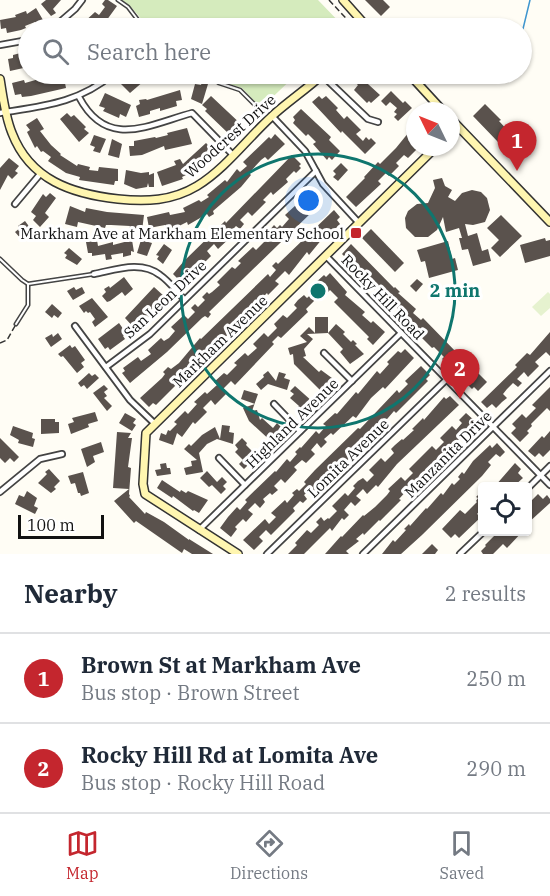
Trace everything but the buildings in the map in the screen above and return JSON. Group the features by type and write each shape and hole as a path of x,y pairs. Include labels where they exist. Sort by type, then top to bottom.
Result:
{"street":[{"path":"65,18 82,0"},
{"path":"343,0 359,18"},
{"path":"0,45 18,42"},
{"name":"Woodcrest Drive","path":"0,79 3,112 17,143 28,160 41,172 61,186 84,195 136,201 172,197 196,187 233,155 268,115 310,84"},
{"path":"3,112 58,103 79,97 101,84"},
{"path":"333,84 368,119 378,122"},
{"path":"418,84 435,102"},
{"path":"79,97 96,120 121,130 144,128 192,113 233,155"},
{"path":"268,115 305,151 323,184 359,223"},
{"path":"460,129 550,222"},
{"name":"Markham Avenue","path":"238,554 148,498 143,490 144,441 148,430 427,156"},
{"name":"San Leon Drive","path":"106,367 150,333 316,171"},
{"path":"15,204 41,172"},
{"name":"Rocky Hill Road","path":"326,255 550,485"},
{"path":"94,274 135,267 150,268 164,278 184,299"},
{"path":"75,326 130,400 154,423"},
{"name":"Highland Avenue","path":"199,530 401,333"},
{"path":"324,353 352,381"},
{"name":"Manzanita Drive","path":"363,554 550,371"},
{"name":"Lomita Avenue","path":"267,554 447,379"},
{"path":"274,404 300,431"},
{"path":"0,492 40,459 62,454"},
{"path":"219,458 245,485"},
{"path":"532,484 550,466"},
{"path":"460,554 478,536"}],"lane":[{"path":"118,0 136,18"},
{"path":"219,84 240,90 268,115"},
{"path":"0,259 28,284 94,274"},
{"path":"16,324 28,305 28,284"}],"path":[{"path":"329,0 346,18"},
{"path":"0,343 7,340 16,324"}],"green space":[{"path":"122,0 318,0 335,18 140,18"},
{"path":"229,84 286,84 261,108 242,88"},
{"path":"548,292 550,308 541,316 532,307"}],"waterway":[{"path":"526,18 530,0"}],"place":[{"name":"Brown St at Markham Ave","path":"517,171"},
{"name":"Markham Ave at Markham Elementary School","path":"356,233"},
{"name":"Rocky Hill Rd at Lomita Ave","path":"460,399"}]}
